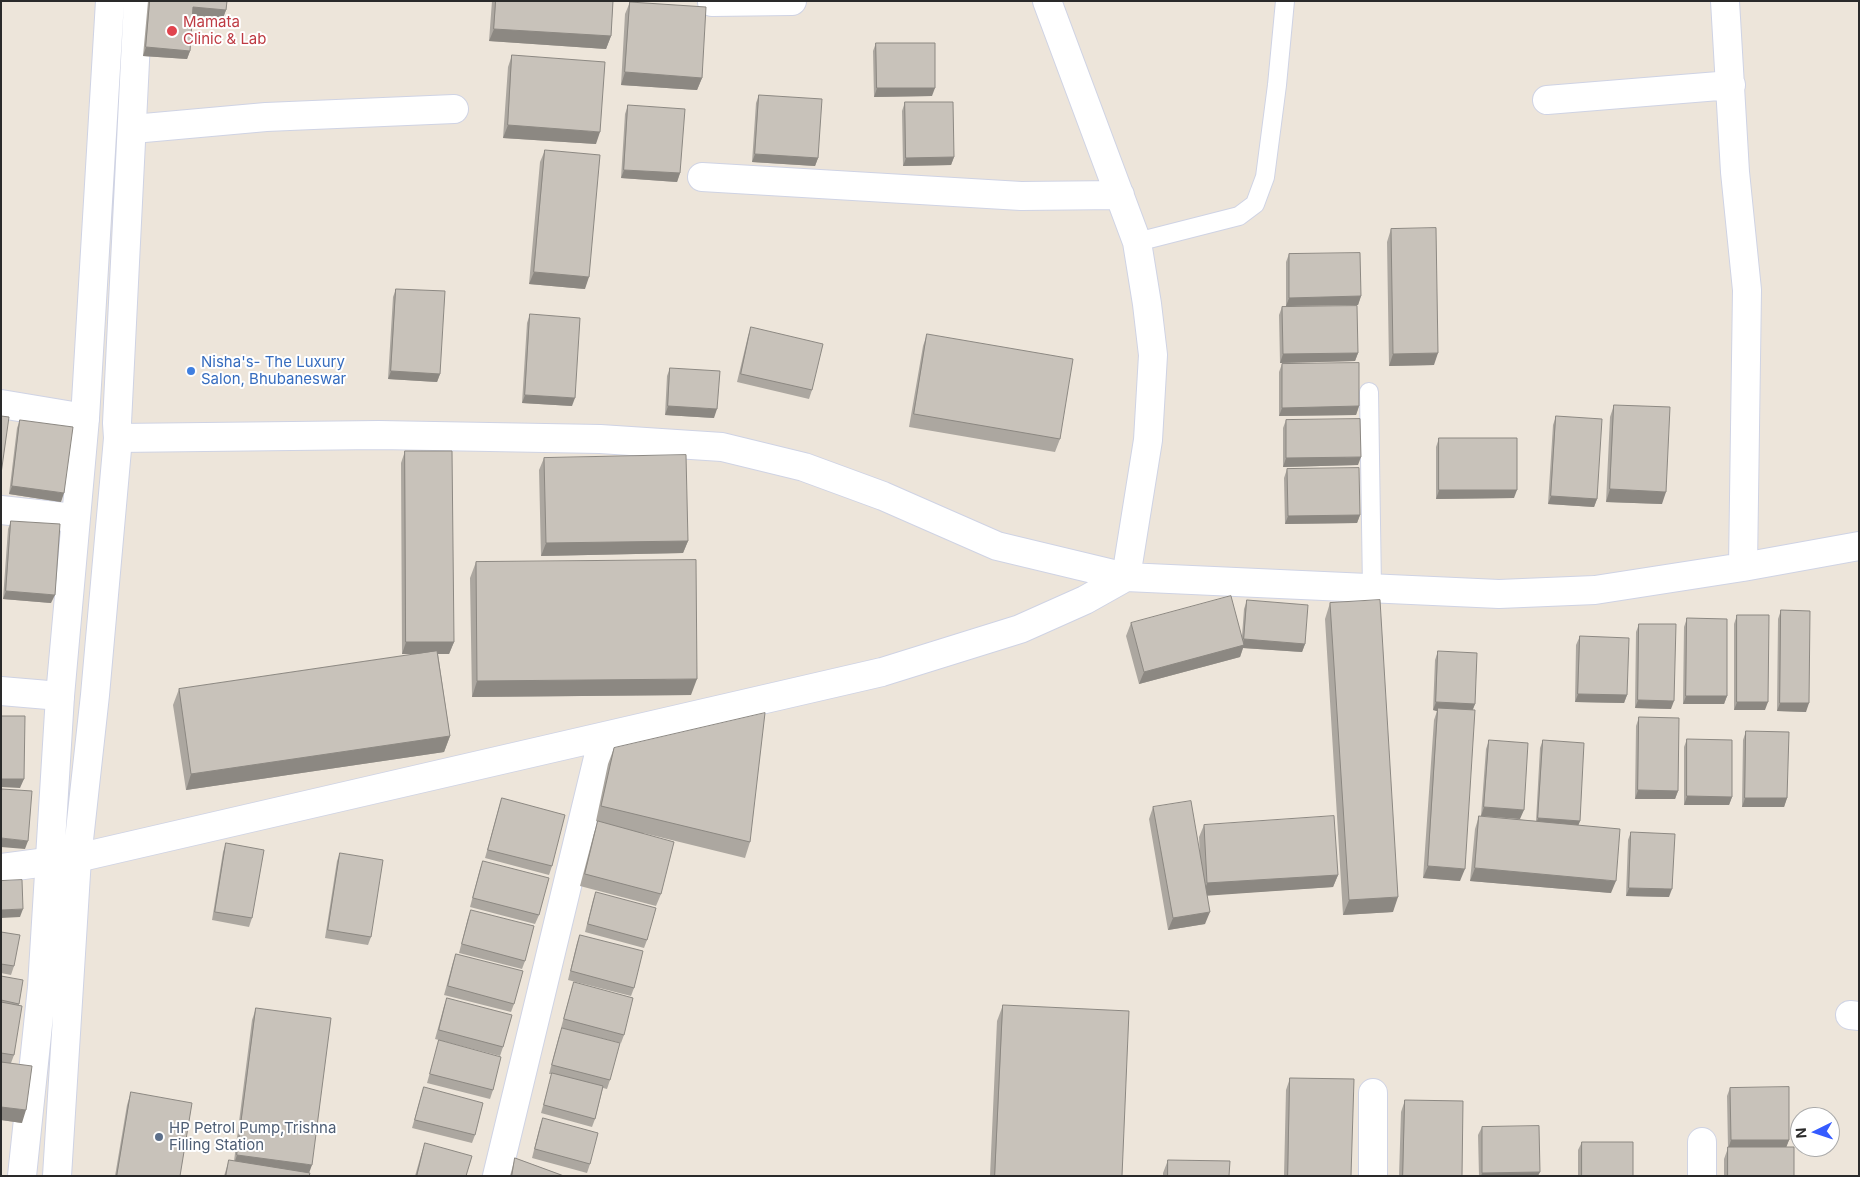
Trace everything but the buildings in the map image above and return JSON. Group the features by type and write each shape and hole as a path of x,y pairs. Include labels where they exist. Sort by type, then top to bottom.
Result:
{"street":[{"path":"22,1176 42,987 60,696 74,518 85,418 110,1"},
{"path":"58,1176 77,858 95,695 118,438 117,423 138,1"},
{"path":"712,2 792,1"},
{"path":"1047,1 1137,242 1153,355 1148,440 1126,577"},
{"path":"1726,1 1735,172 1747,290 1743,567"},
{"path":"1547,100 1731,85"},
{"path":"133,129 266,117 454,109"},
{"path":"702,177 1022,196 1120,195"},
{"path":"1,404 85,418"},
{"path":"118,438 388,435 600,439 722,447 804,467 883,496 997,546 1126,577 1499,594 1595,590 1743,567 1859,546"},
{"path":"1,510 74,518"},
{"path":"1,868 77,858 882,672 1020,629 1084,600 1126,577"},
{"path":"1,691 60,696"},
{"path":"497,1176 603,737"},
{"path":"1372,1093 1373,1176"},
{"path":"1702,1142 1702,1176"}],"lane":[{"path":"1137,242 1240,216 1255,204 1266,168 1277,85 1285,1"},
{"path":"1370,392 1372,588"}],"place":[{"name":"Mamata Clinic & Lab","path":"172,31"},
{"name":"Nisha's- The Luxury Salon, Bhubaneswar","path":"191,371"},
{"name":"HP Petrol Pump,Trishna Filling Station","path":"159,1137"}]}
